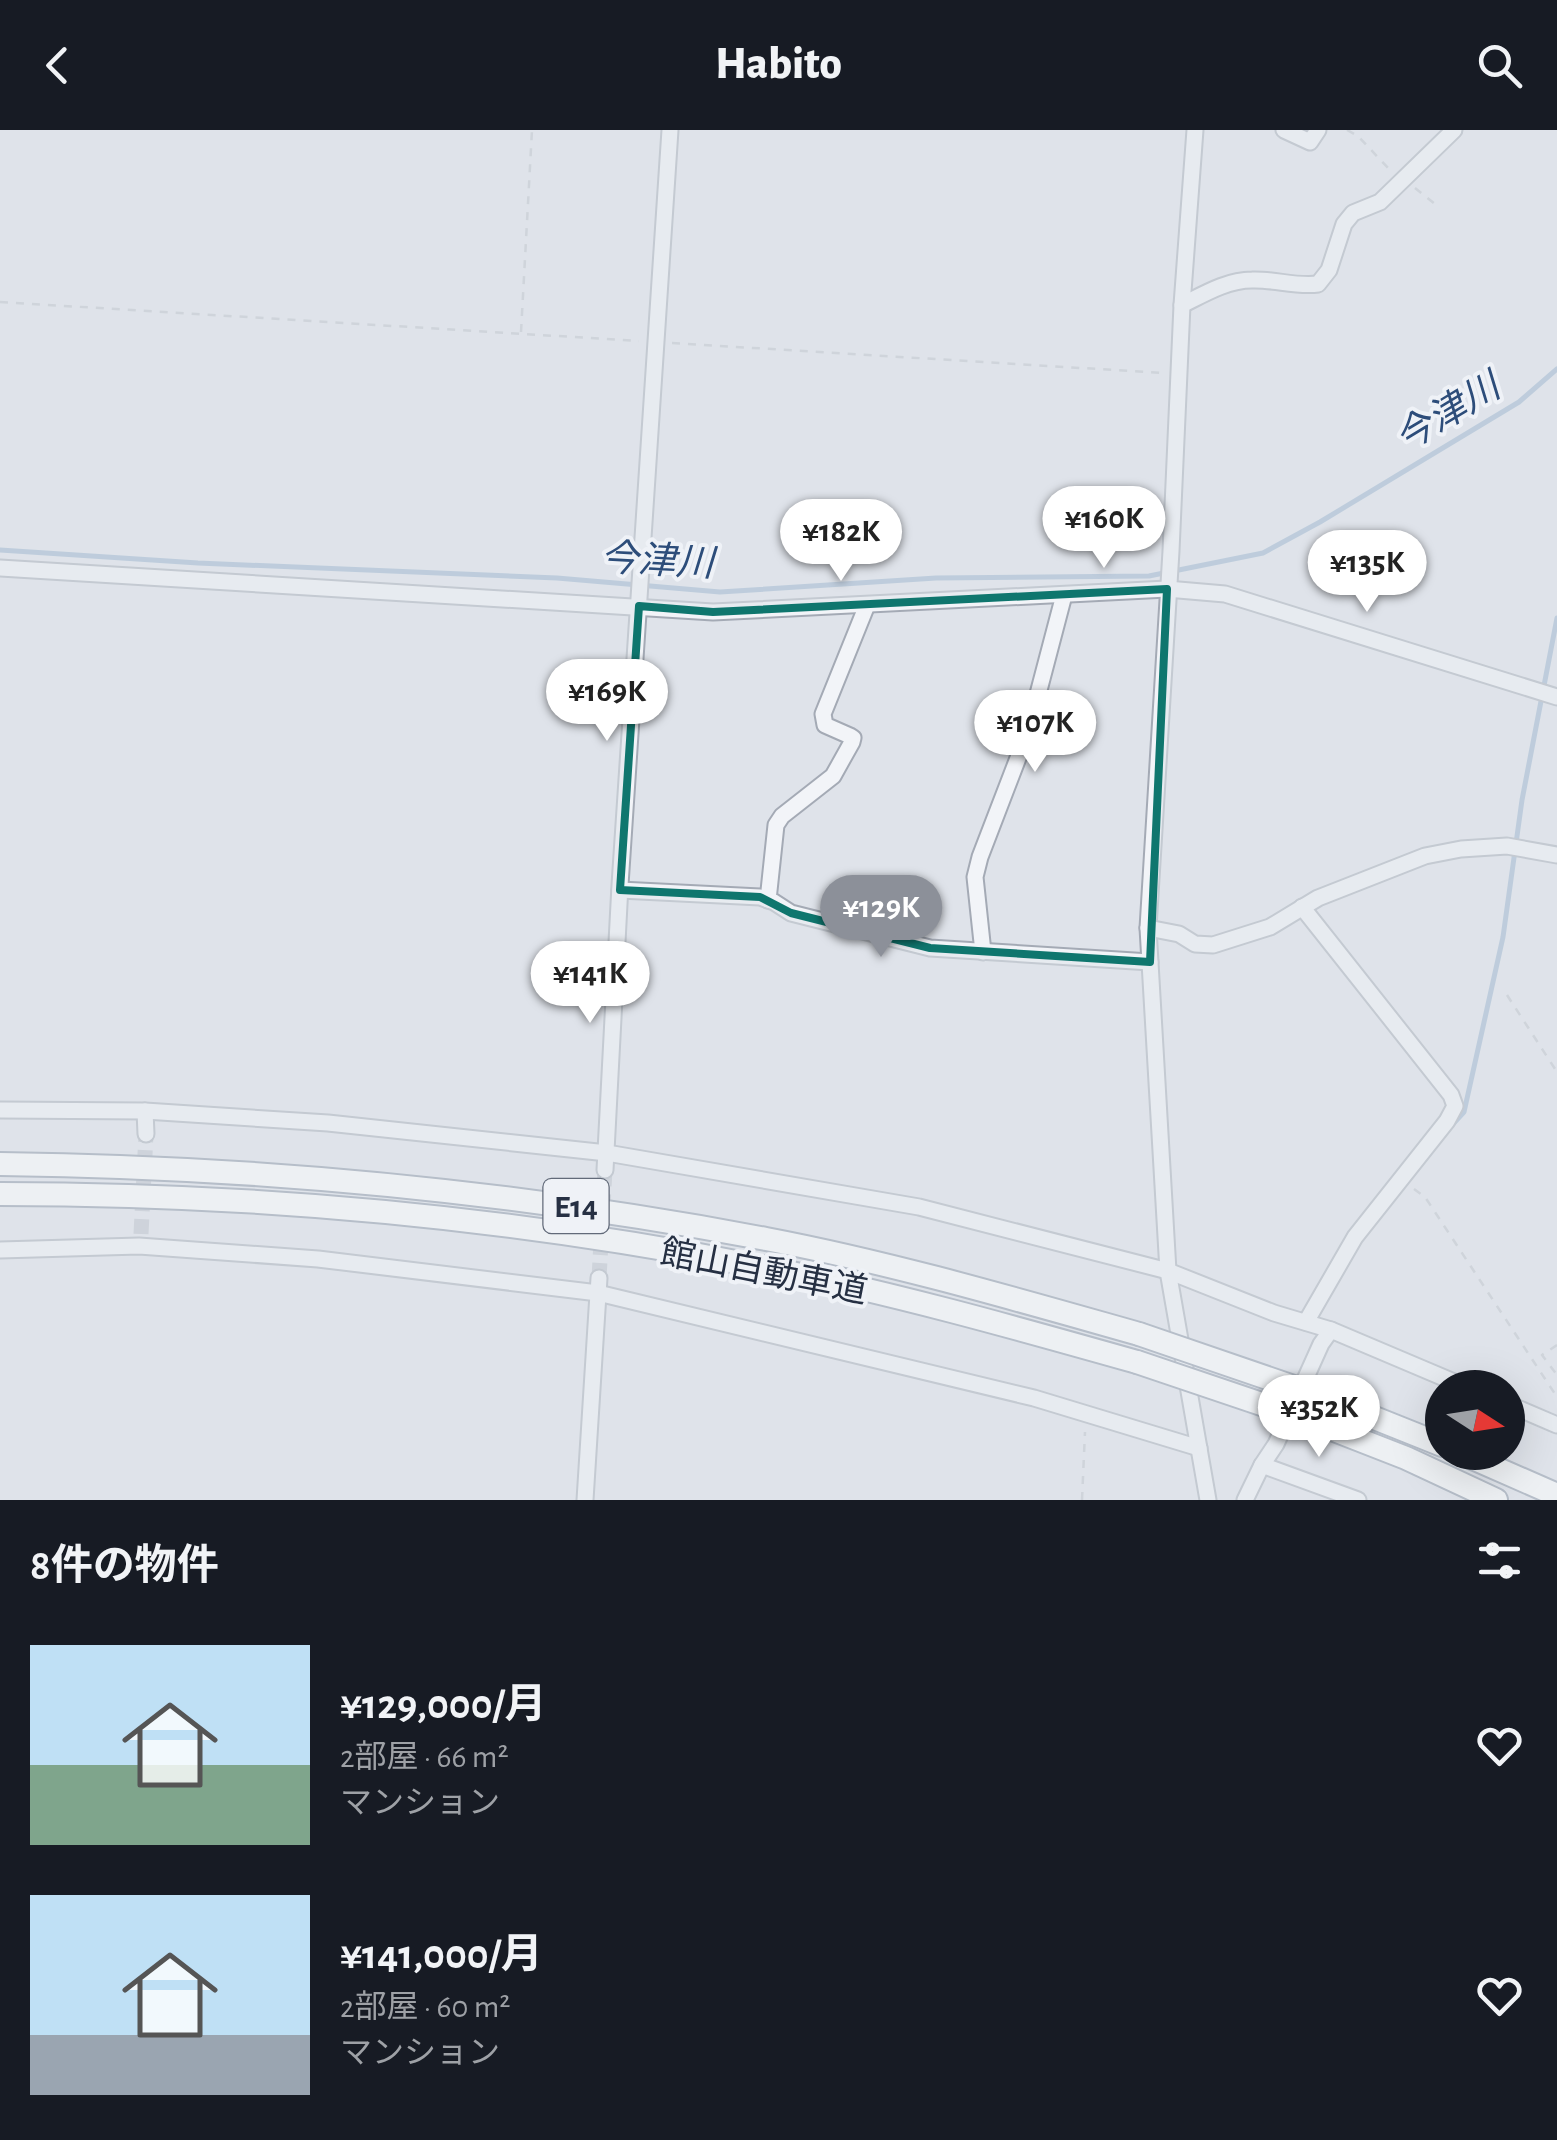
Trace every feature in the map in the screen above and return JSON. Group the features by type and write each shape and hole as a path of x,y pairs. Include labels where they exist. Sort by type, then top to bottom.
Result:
{"highway":[{"name":"館山自動車道","path":"0,1164 242,1172 405,1185 572,1206 769,1240 970,1286 1139,1334 1317,1395 1425,1438"},
{"name":"館山自動車道","path":"0,1194 224,1199 403,1213 568,1234 781,1271 963,1314 1138,1362 1306,1419 1406,1458 1496,1500"},
{"path":"1499,1470 1557,1496"}],"street":[{"path":"606,1162 670,130"},
{"path":"1194,130 1148,928 1168,1271 1208,1500"},
{"path":"1284,130 1310,142 1318,130"},
{"path":"1182,305 1230,282 1253,279 1318,284 1329,270 1344,224 1353,213 1380,202 1454,130"},
{"path":"0,568 713,612 1167,589 1225,594 1557,697"},
{"path":"983,952 977,867 1028,732 1064,596"},
{"path":"768,900 776,825 833,776 852,742 850,736 825,725 823,714 867,605"},
{"path":"1148,928 1179,934 1195,944 1214,945 1270,926 1318,898 1410,862 1462,848 1507,846 1557,855"},
{"path":"620,890 760,897 790,913 930,948 1150,962"},
{"path":"1302,907 1455,1106 1447,1122 1355,1237 1306,1322"},
{"path":"0,1110 145,1112 328,1123 919,1207 1168,1271 1274,1313 1331,1330 1425,1370"},
{"path":"145,1112 146,1134"},
{"path":"0,1250 140,1240 598,1285 1034,1398 1199,1448"},
{"path":"584,1500 598,1285"},
{"path":"1246,1500 1331,1330"},
{"path":"1525,1411 1557,1425"},
{"path":"1262,1465 1329,1494 1358,1500"}],"path":[{"path":"521,334 532,130"},
{"path":"0,302 1180,374"},
{"path":"1506,995 1557,1072"},
{"path":"1401,1179 1425,1197 1557,1397"},
{"path":"1557,1345 1542,1354 1557,1375"},
{"path":"1082,1500 1086,1414"}],"highlighted area":[{"path":"1167,589 1150,962 930,948 791,913 760,897 620,890 639,606 713,612"}],"waterway":[{"name":"今津川","path":"0,550 198,563 557,578 720,592 936,578 1149,576 1263,553 1519,402 1557,369"},
{"path":"1453,1124 1464,1112 1503,937 1522,800 1557,618"}],"tunnel":[{"path":"141,1234 146,1134"},
{"path":"599,1278 605,1170"}]}
